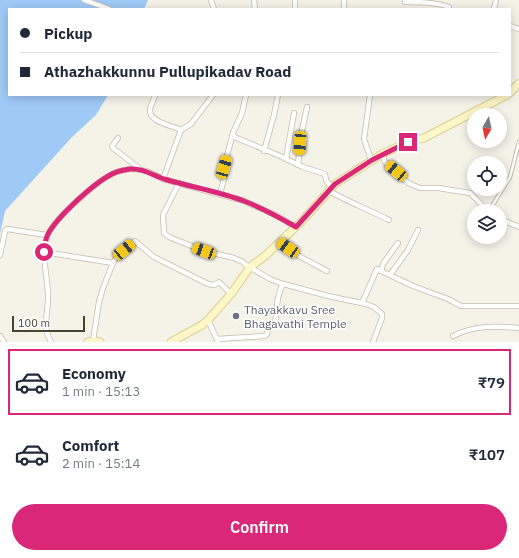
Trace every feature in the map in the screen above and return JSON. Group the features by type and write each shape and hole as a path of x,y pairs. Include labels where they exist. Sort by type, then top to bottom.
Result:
{"main road":[{"path":"511,91 519,83"},
{"path":"172,342 208,320 231,294 250,267 265,256 296,227 335,184 382,154 408,142 424,138 437,132 503,96"}],"street":[{"path":"84,0 106,8"},
{"path":"405,0 405,2 426,1 448,8 450,0"},
{"path":"155,96 150,110 152,116 156,120 181,130"},
{"path":"163,179 181,130 191,124 212,96"},
{"path":"220,194 224,179 224,167 232,136 242,112 246,96"},
{"path":"264,150 278,96"},
{"path":"370,96 364,139 372,160"},
{"path":"298,165 301,135 307,107"},
{"path":"286,159 294,113"},
{"path":"232,136 310,170 325,174 326,180 331,189 346,200 358,204 389,220"},
{"path":"118,138 112,146 113,148 140,169 163,179 220,194 250,204 296,227"},
{"path":"382,154 385,162 408,183 420,188 438,188 470,193 482,204"},
{"path":"51,342 45,330 48,309 48,294 44,268 44,252 47,235 56,222 73,205 102,180 120,171 140,169"},
{"path":"179,183 163,215 164,233 182,243 204,251 234,258 270,279 283,284 374,307 382,314 382,318 373,342"},
{"path":"507,222 519,227"},
{"path":"0,255 5,231 7,229 47,235"},
{"path":"390,275 408,250 418,230"},
{"path":"94,342 99,302 113,263 117,256 135,241 154,258 208,284 214,285 218,282 231,294"},
{"path":"280,242 299,256 327,272"},
{"path":"381,271 383,264 398,243"},
{"path":"44,252 113,263"},
{"path":"362,303 377,269 461,306 519,306"},
{"path":"208,320 218,340 265,336 269,326 275,325 278,298 283,284"},
{"path":"453,336 465,330 476,328 519,328"},
{"path":"0,336 4,342"}],"lane":[{"path":"493,204 510,177 519,142"}],"water":[{"path":"0,0 148,0 144,8 8,8 8,96 107,96 96,115 72,137 5,211 0,234"}],"place":[{"name":"Thayakkavu Sree Bhagavathi Temple","path":"236,316"}],"route":[{"path":"44,252 47,235 56,222 102,180 120,171 140,169 163,179 244,201 296,227 335,184 382,154 408,142"}]}
